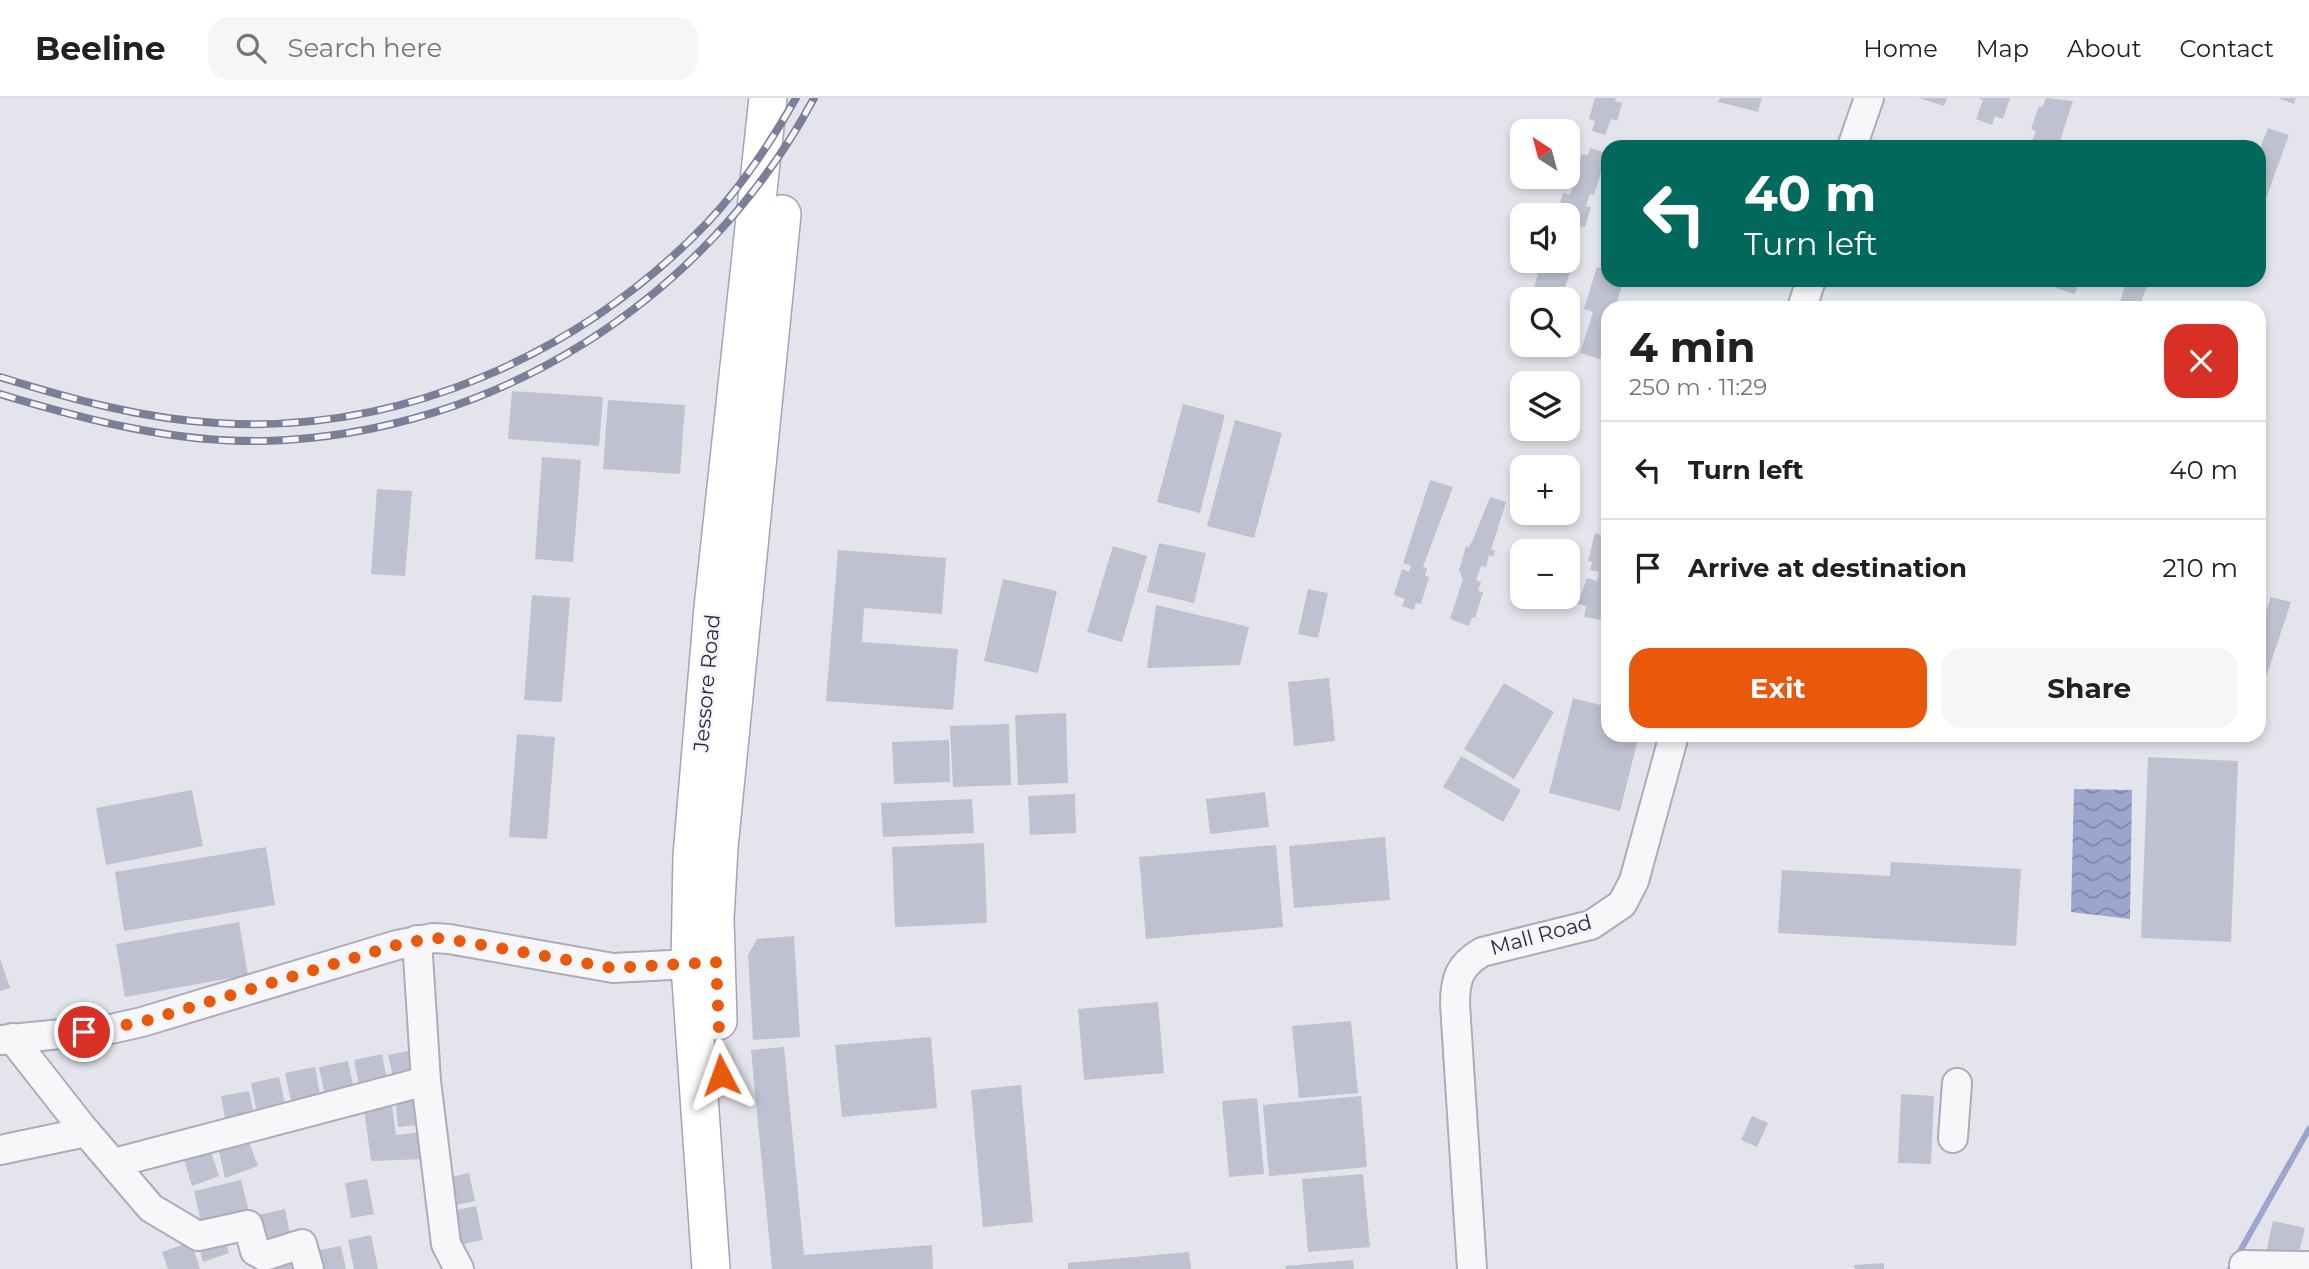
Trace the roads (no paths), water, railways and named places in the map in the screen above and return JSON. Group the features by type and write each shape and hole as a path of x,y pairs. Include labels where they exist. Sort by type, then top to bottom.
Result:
{"main road":[{"name":"Jessore Road","path":"735,1269 692,856 713,608 768,98"},
{"name":"Jessore Road","path":"711,1269 703,964 721,822 793,98"}],"street":[{"path":"1854,140 1869,98"},
{"name":"Mall Road","path":"1472,1269 1455,1004 1457,976 1469,959 1482,951 1591,925 1622,904 1634,881 1672,742"},
{"path":"6,1039 111,1029 142,1022 416,940 449,939 613,968 703,964"},
{"path":"416,940 426,1081 446,1244 459,1269"},
{"path":"6,1039 152,1208 198,1236 245,1224 251,1228 254,1251 264,1256 299,1243 304,1246 309,1269"},
{"path":"114,1163 426,1081"},
{"path":"1953,1138 1957,1083"},
{"path":"0,1150 86,1132"},
{"path":"2244,1265 2309,1266"}],"water":[{"path":"2074,789 2132,790 2130,919 2071,912"}],"waterway":[{"path":"2230,1269 2309,1129"}],"railway":[{"path":"0,377 107,407 217,423 285,423 353,415 419,400 483,377 545,347 603,311 657,270 707,223 732,194 766,147 796,98"},
{"path":"0,394 131,428 231,441 265,441 350,433 433,413 511,383 585,343 653,293 715,236 769,170 814,98"}]}
